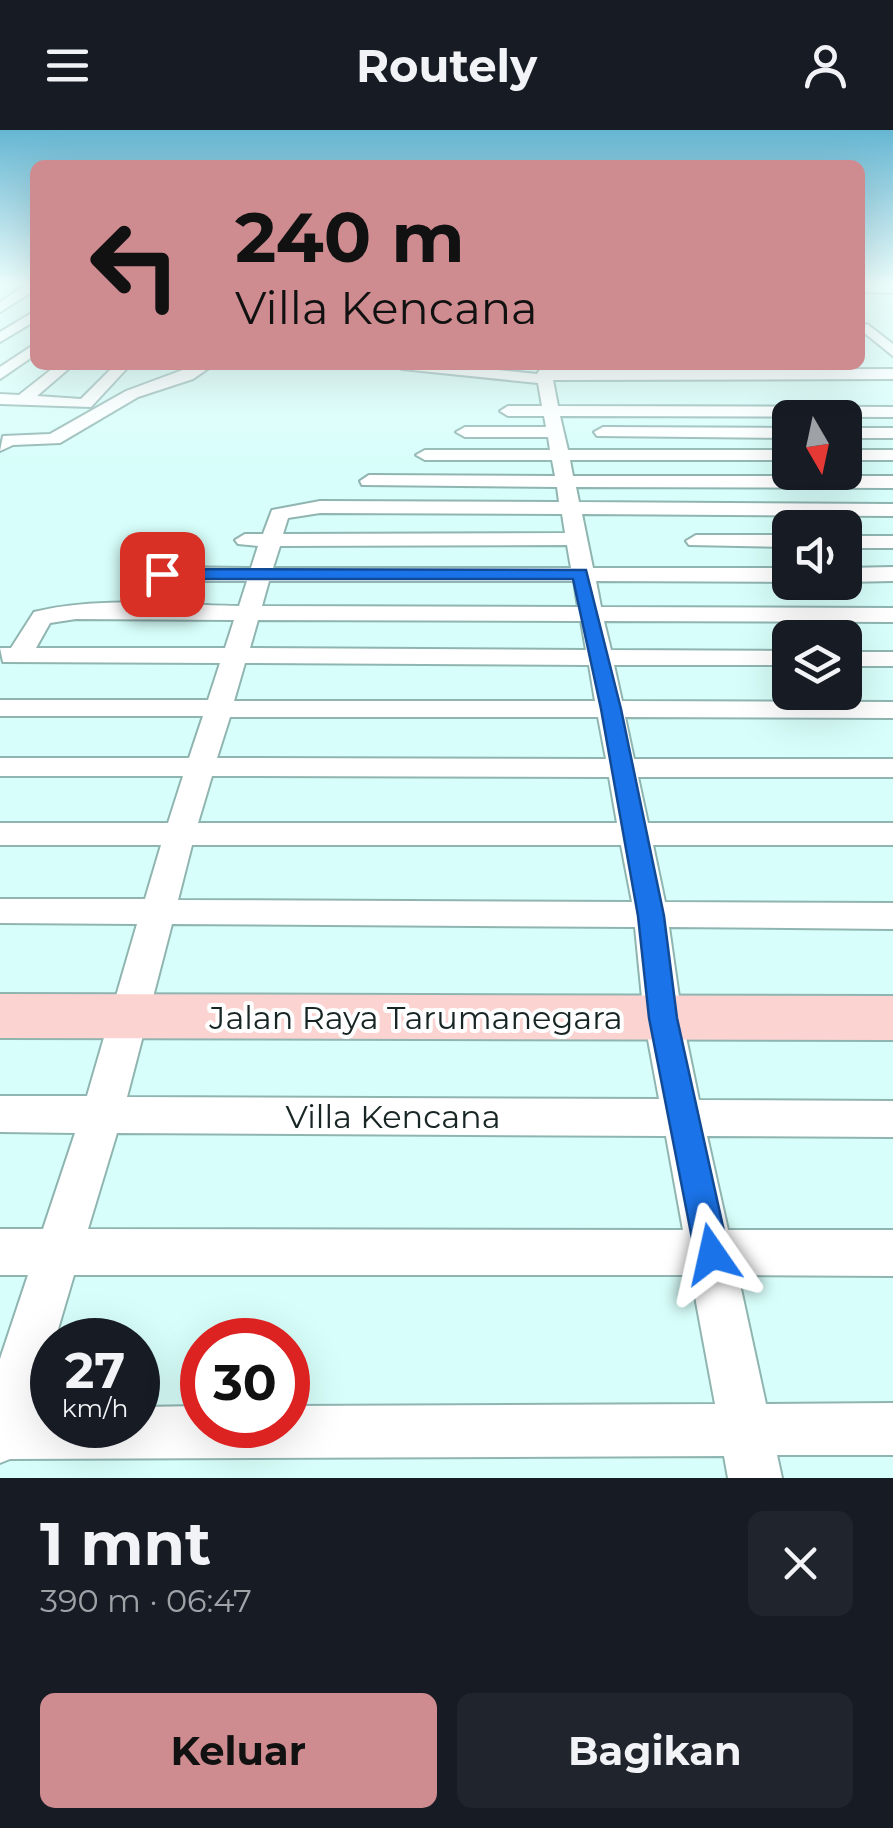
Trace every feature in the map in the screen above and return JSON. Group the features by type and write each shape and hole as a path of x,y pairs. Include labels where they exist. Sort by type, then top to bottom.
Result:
{"street":[{"path":"0,374 30,352"},
{"path":"23,400 60,370"},
{"path":"0,399 85,404 118,370"},
{"path":"413,370 556,434 772,466"},
{"path":"768,370 789,400"},
{"path":"893,374 768,370 279,514 257,540 260,576 179,836 102,1114 0,1435 750,1455 893,1429"},
{"path":"108,380 154,381 174,372"},
{"path":"0,446 10,440 54,439 174,372"},
{"path":"369,481 725,393"},
{"path":"508,411 556,434 683,510 893,510"},
{"path":"862,413 893,412"},
{"path":"425,455 556,434 772,416"},
{"path":"465,432 772,432"},
{"path":"862,433 893,433"},
{"path":"556,434 580,574 651,916 663,1018 750,1455"},
{"path":"257,540 556,434 772,454"},
{"path":"862,456 893,456"},
{"path":"862,479 893,482"},
{"path":"856,490 893,540"},
{"path":"683,510 707,576"},
{"path":"862,541 893,540"},
{"path":"696,541 772,542"},
{"path":"162,574 772,575"},
{"path":"862,575 893,574"},
{"path":"10,655 36,622 55,613 893,615"},
{"path":"10,655 772,658"},
{"path":"862,658 893,659"},
{"path":"0,708 893,710"},
{"path":"0,766 893,768"},
{"path":"0,834 893,834"},
{"path":"0,910 893,916"},
{"name":"Jalan Raya Tarumanegara","path":"0,1016 893,1018"},
{"name":"Villa Kencana","path":"0,1114 893,1119"},
{"path":"0,1252 893,1253"}],"route":[{"path":"162,574 580,574 611,709 651,916 663,1018 712,1254"}]}
